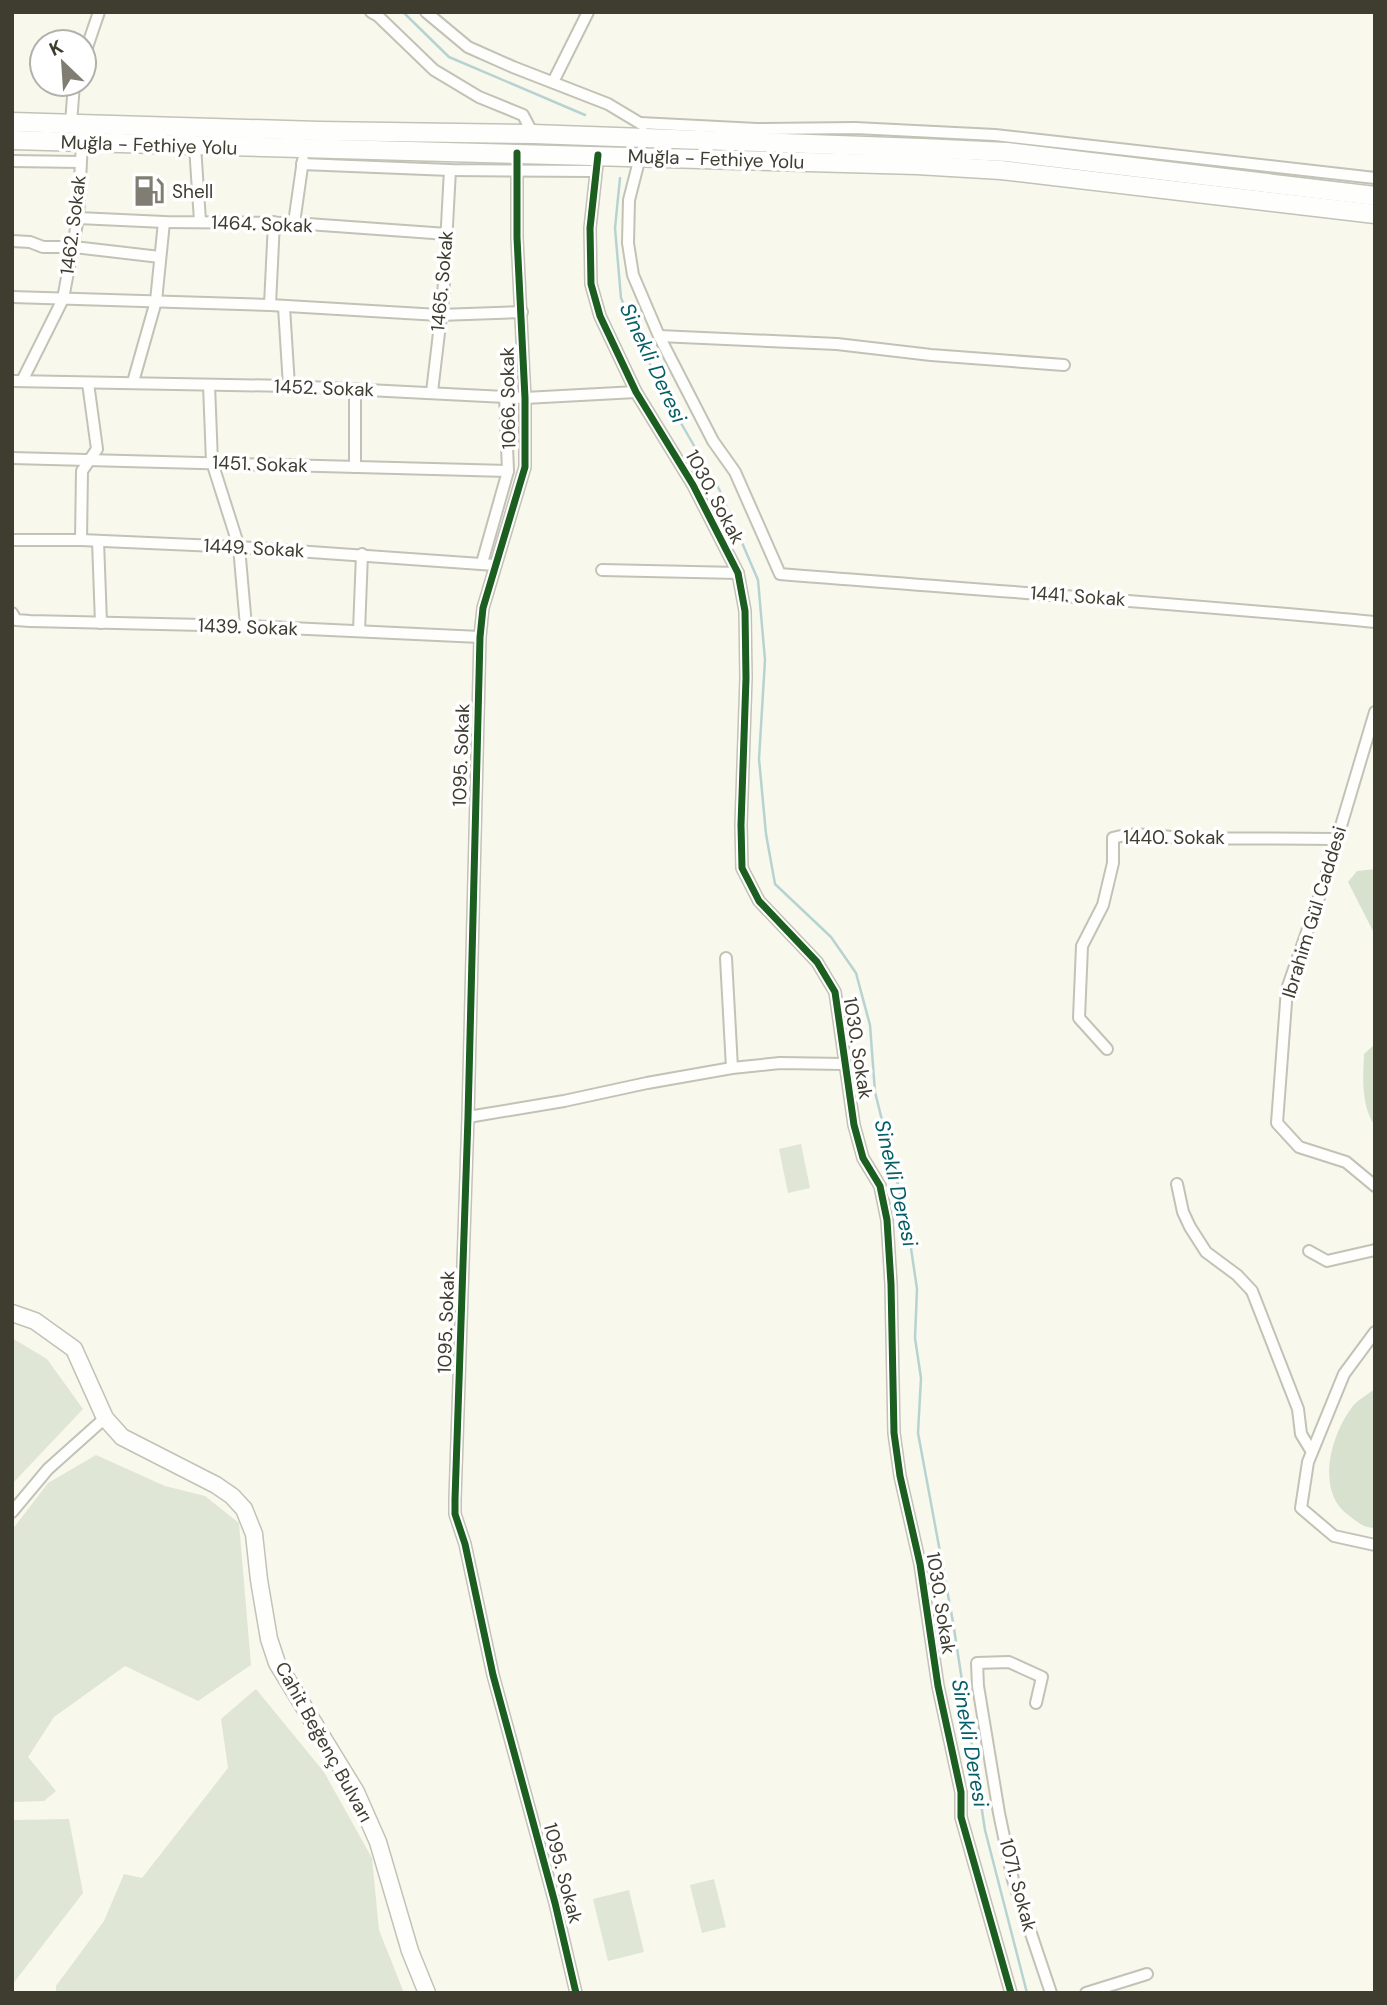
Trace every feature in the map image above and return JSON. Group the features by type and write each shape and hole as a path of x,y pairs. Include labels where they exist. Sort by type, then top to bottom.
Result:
{"highway":[{"name":"Muğla - Fethiye Yolu","path":"12,122 663,139 855,137 1007,152 1375,196"},
{"name":"Muğla - Fethiye Yolu","path":"12,140 195,146 303,157 597,163 640,157 903,164 1001,170 1375,214"}],"main road":[{"name":"Cahit Beğenç Bulvarı","path":"12,1312 36,1321 74,1349 105,1418 122,1437 216,1485 244,1509 254,1534 269,1639 278,1663 356,1792 373,1829 410,1951 427,1993"}],"street":[{"path":"370,12 378,16 434,70 479,97 523,115 533,134"},
{"path":"426,12 468,47 608,104 663,139"},
{"path":"553,82 588,12"},
{"path":"71,123 73,98"},
{"path":"640,123 855,137 995,135 1375,178"},
{"name":"1462. Sokak","path":"17,381 63,299 78,218 82,143"},
{"path":"195,146 200,221"},
{"path":"294,223 303,157 450,170 517,161"},
{"path":"640,157 629,200 628,243 633,275 659,336 836,344 931,355 1064,365"},
{"path":"12,161 80,162"},
{"name":"1066. Sokak","path":"480,637 483,608 525,467 517,161"},
{"name":"1030. Sokak","path":"597,163 590,228 592,284 600,316 636,392 693,485 738,573 745,611 742,868 759,901 817,962 835,992 853,1125 863,1158 880,1186 887,1220 894,1433 900,1476 920,1564 937,1686 961,1792 961,1817 1011,1993"},
{"name":"1465. Sokak","path":"432,392 439,314 443,299 450,170"},
{"name":"1464. Sokak","path":"78,218 164,222 274,222 447,234"},
{"path":"133,382 156,301 164,222"},
{"path":"270,304 274,222"},
{"path":"12,241 30,242 43,247 74,247 160,257"},
{"path":"12,297 270,304 284,307 439,314 522,312"},
{"path":"284,307 289,386"},
{"name":"1441. Sokak","path":"659,336 713,440 734,472 780,574 953,589 1105,597 1375,622"},
{"name":"1452. Sokak","path":"17,381 289,386 525,398 636,392"},
{"path":"81,540 82,471 97,449 88,383"},
{"path":"209,385 212,462 239,547 246,626"},
{"path":"355,390 355,467"},
{"path":"482,563 508,471 505,396"},
{"name":"1451. Sokak","path":"12,458 508,471"},
{"name":"1449. Sokak","path":"12,540 81,540 239,547 495,565"},
{"path":"98,541 101,623"},
{"path":"359,631 362,554"},
{"path":"602,570 738,573"},
{"name":"1439. Sokak","path":"14,616 101,623 246,626 480,637"},
{"name":"1095. Sokak","path":"480,637 455,1514 465,1544 493,1675 555,1903 576,1993"},
{"name":"Ibrahim Gül Caddesi","path":"1375,712 1337,839 1287,989 1277,1123 1298,1147 1346,1162 1375,1186"},
{"name":"1440. Sokak","path":"1107,1049 1079,1018 1082,946 1103,905 1113,863 1113,838 1128,833 1187,838 1337,839"},
{"path":"726,958 732,1069"},
{"path":"468,1117 732,1069 780,1063 844,1064"},
{"path":"1177,1184 1186,1220 1206,1252 1252,1291 1298,1409 1301,1434 1312,1452"},
{"path":"1309,1251 1327,1261 1375,1250"},
{"path":"1375,1332 1344,1374 1308,1462 1301,1508 1334,1536 1375,1545"},
{"path":"12,1513 48,1469 105,1418"},
{"name":"1071. Sokak","path":"1036,1703 1042,1676 1009,1662 977,1663 978,1686 999,1813 1013,1880 1051,1993"},
{"path":"1086,1993 1147,1975"}],"green space":[{"path":"1375,869 1375,935 1348,882 1357,871"},
{"path":"1375,1044 1375,1126 1365,1101 1363,1073 1364,1054"},
{"path":"801,1144 810,1188 788,1193 779,1149"},
{"path":"12,1338 47,1359 83,1409 12,1484"},
{"path":"1375,1389 1375,1528 1360,1524 1337,1504 1329,1478 1333,1448 1343,1421 1355,1404"},
{"path":"96,1455 165,1486 205,1496 239,1523 251,1665 198,1701 125,1666 54,1717 28,1757 56,1791 44,1801 12,1802 12,1530 48,1483"},
{"path":"256,1689 324,1772 372,1858 379,1930 404,1993 56,1993 56,1986 104,1921 124,1874 142,1878 228,1768 221,1719"},
{"path":"69,1819 83,1893 12,1985 12,1820"},
{"path":"714,1879 726,1927 702,1933 690,1885"},
{"path":"629,1890 644,1952 608,1961 593,1899"}],"waterway":[{"name":"Sinekli Deresi","path":"403,12 449,57 585,115"},
{"name":"Sinekli Deresi","path":"620,178 615,228 621,298 659,385 719,489 758,580 765,660 759,759 766,834 775,884 831,937 856,973 870,1025 875,1092 907,1221 917,1289 915,1338 921,1378 918,1433 953,1622 985,1830 1027,1993"}],"cycle path":[{"path":"517,153 517,238 525,398 525,467 483,608 480,637 455,1514 465,1544 493,1675 555,1903 576,1993"},
{"path":"598,155 590,228 591,284 600,316 636,392 693,485 738,573 745,611 746,678 742,868 759,901 817,962 835,992 854,1125 863,1158 880,1186 887,1220 894,1433 900,1476 920,1564 938,1686 961,1792 961,1817 1011,1993"}],"place":[{"name":"Shell","path":"149,191"}]}
